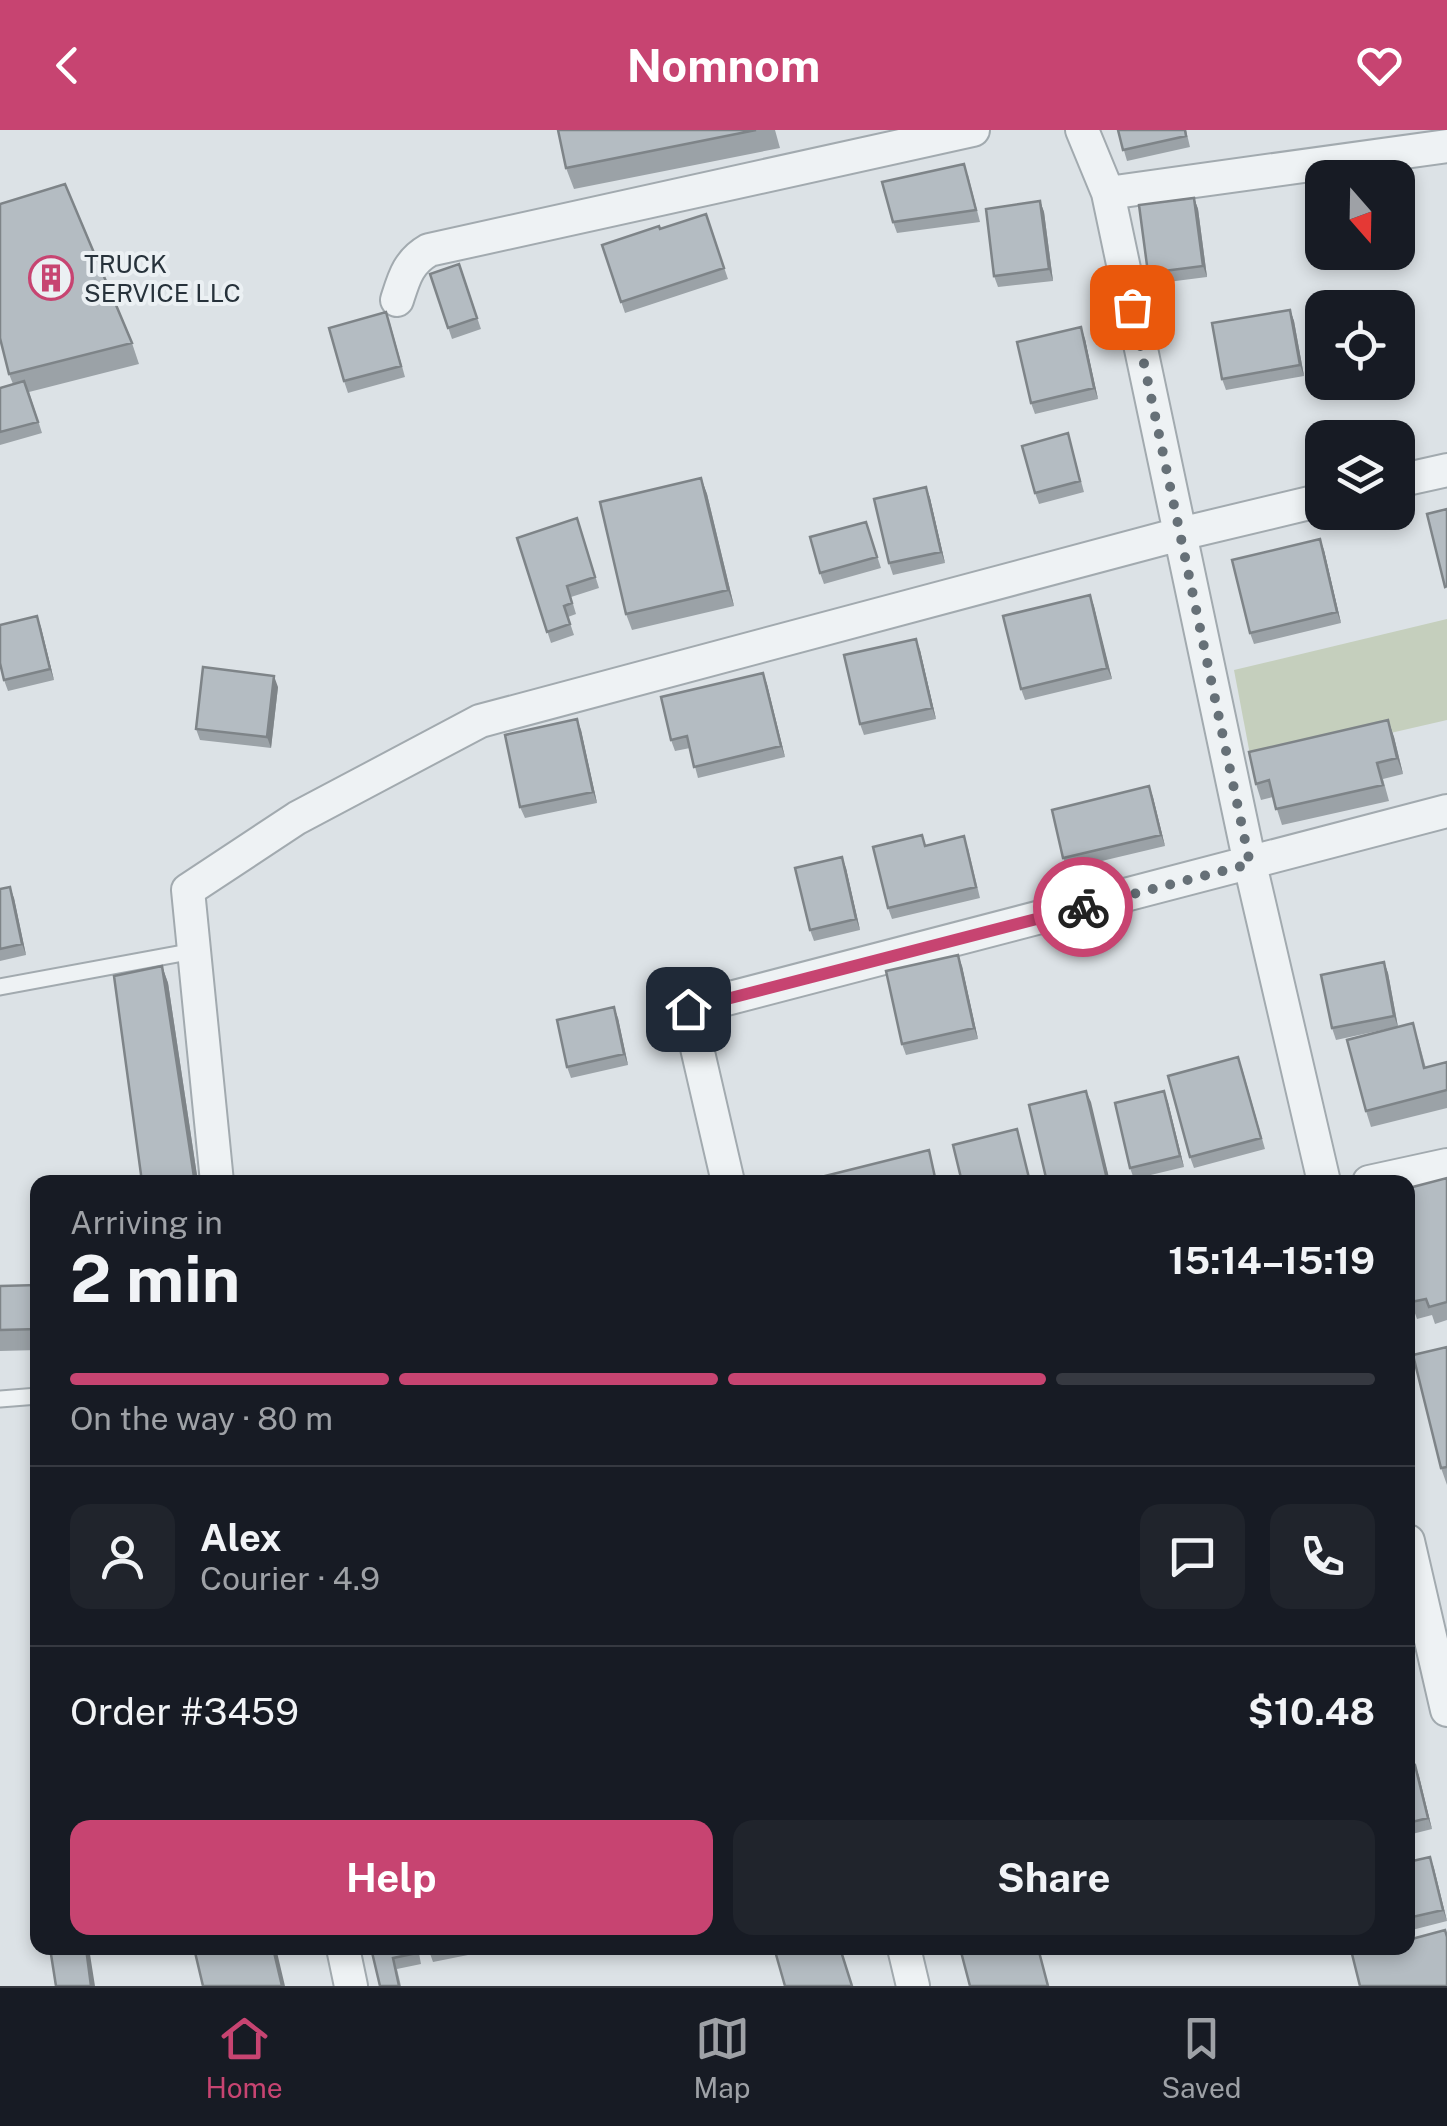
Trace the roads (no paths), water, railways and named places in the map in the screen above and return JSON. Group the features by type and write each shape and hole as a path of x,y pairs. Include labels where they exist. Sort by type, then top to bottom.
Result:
{"street":[{"path":"396,300 406,270 429,250 973,130"},
{"path":"1082,130 1108,193 1250,864 1322,1175"},
{"path":"1108,193 1447,146"},
{"path":"1415,478 1447,470"},
{"path":"216,1175 188,890 297,818 480,721 1305,504"},
{"path":"726,1175 688,1009 1447,811"},
{"path":"1401,1175 1447,1165"},
{"path":"1415,1571 1447,1710"},
{"path":"345,1955 352,1986"},
{"path":"906,1955 913,1986"}],"lane":[{"path":"0,987 194,951"},
{"path":"0,1399 30,1397"}],"place":[{"name":"TRUCK SERVICE LLC","path":"51,278"}]}
